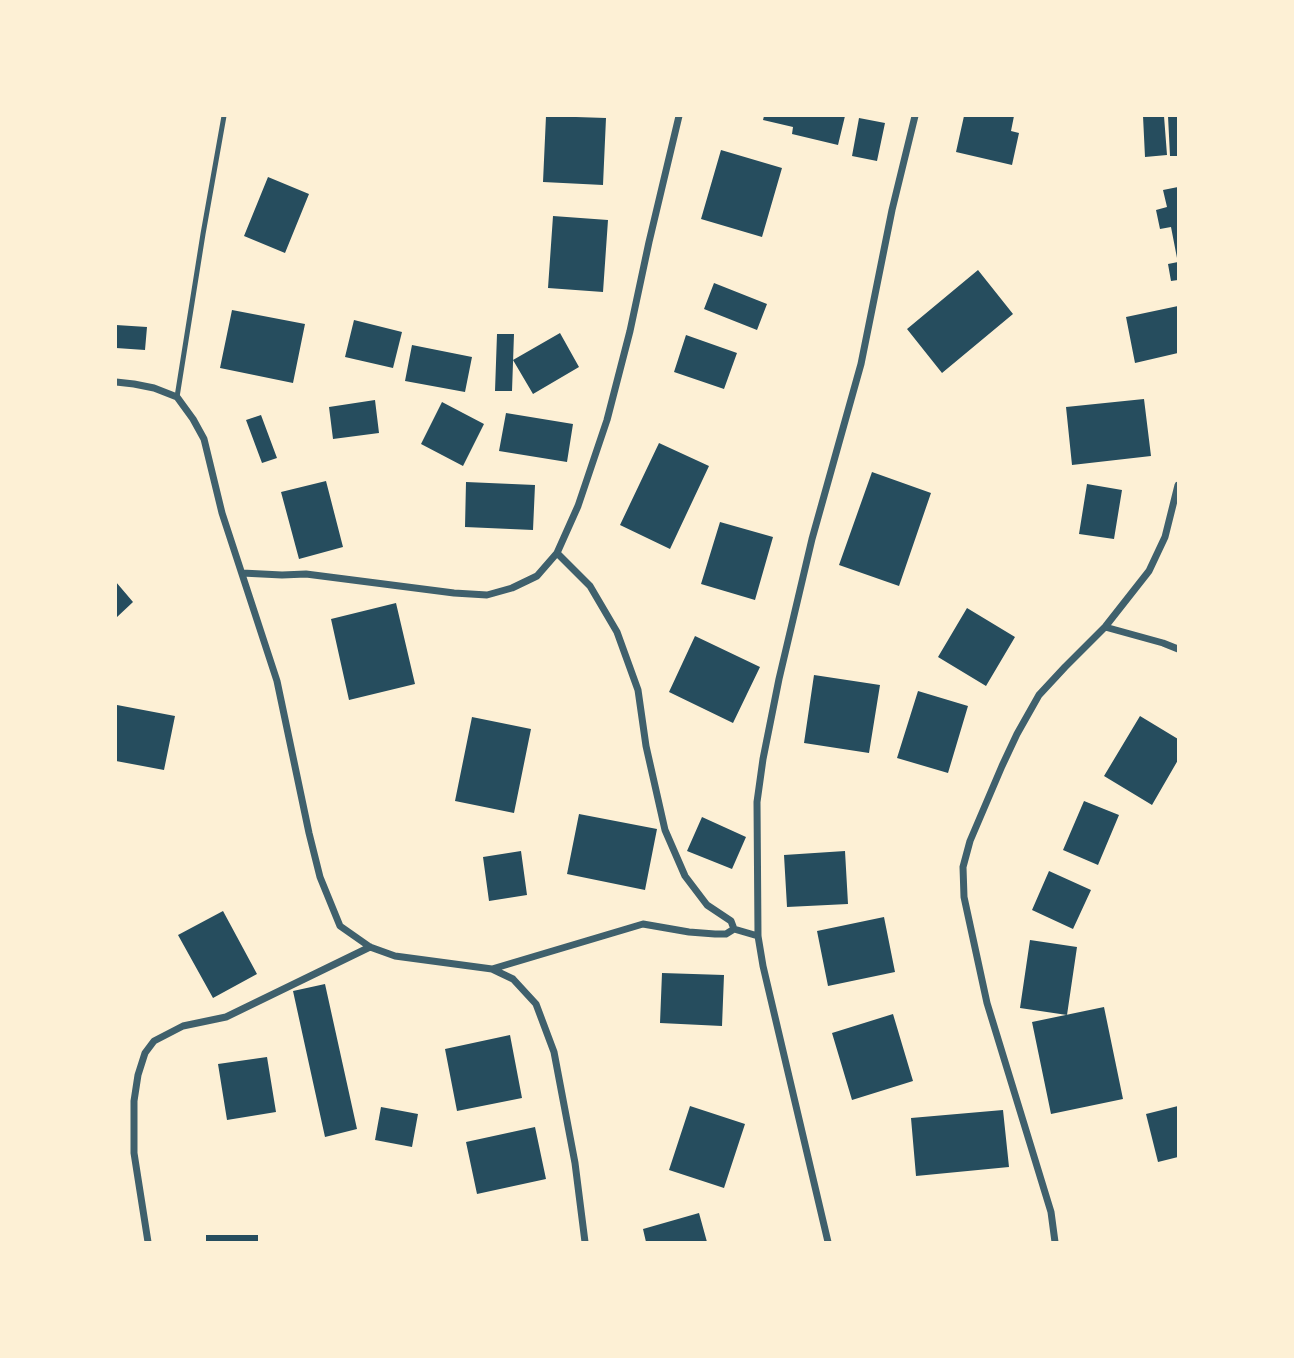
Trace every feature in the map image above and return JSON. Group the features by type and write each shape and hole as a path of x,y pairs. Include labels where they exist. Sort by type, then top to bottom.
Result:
{"street":[{"path":"242,573 306,574 487,595 512,588 537,576 556,553 579,506 607,420 679,116"},
{"path":"828,1242 758,936 757,802 779,678 812,539 861,364 892,210 915,116"},
{"path":"116,382 154,388 177,397 194,419 204,439 222,513 277,681 320,877 341,926 370,947 396,956 492,969 513,979 536,1004 554,1052 575,1163 585,1242"},
{"path":"1055,1242 1051,1212 987,1003 964,897 963,867 970,841 1017,734 1039,695 1105,627 1149,571 1165,537 1178,485"},
{"path":"556,553 590,586 617,632 638,690 646,746 665,830 685,876 707,905 731,921 734,929"},
{"path":"1105,627 1178,649"},
{"path":"492,969 643,923 715,934 726,934 734,929 758,936"},
{"path":"148,1242 134,1153 134,1101 145,1053 154,1041 183,1026 226,1017 370,947"}],"lane":[{"path":"177,397 224,116"}],"building":[{"path":"546,116 606,118 603,185 543,182"},
{"path":"764,116 845,116 838,145 792,134 793,127 763,120"},
{"path":"964,116 1014,116 1011,131 1019,133 1012,165 956,152"},
{"path":"1143,116 1164,116 1167,155 1145,157"},
{"path":"1168,116 1178,116 1178,156 1170,156"},
{"path":"859,118 885,123 877,161 852,156"},
{"path":"721,150 782,168 762,237 701,219"},
{"path":"268,177 309,194 285,253 244,236"},
{"path":"1178,187 1177,258 1171,227 1160,229 1156,210 1167,207 1163,190"},
{"path":"553,216 608,220 603,292 548,288"},
{"path":"1178,262 1178,280 1171,281 1168,264"},
{"path":"978,270 1013,314 942,373 907,329"},
{"path":"714,283 767,304 757,330 704,309"},
{"path":"1178,306 1178,353 1135,363 1126,317"},
{"path":"232,310 305,324 293,383 220,368"},
{"path":"354,320 402,332 393,368 345,357"},
{"path":"116,325 147,327 145,350 116,348"},
{"path":"560,333 579,367 533,394 513,360"},
{"path":"497,334 514,334 512,391 495,391"},
{"path":"686,335 737,353 724,389 674,372"},
{"path":"412,345 472,357 465,392 405,381"},
{"path":"1144,399 1151,456 1072,465 1066,407"},
{"path":"375,400 379,433 333,439 329,407"},
{"path":"442,402 484,424 463,466 421,444"},
{"path":"506,413 573,424 567,462 499,451"},
{"path":"261,415 277,458 262,463 246,420"},
{"path":"659,443 709,466 670,549 620,525"},
{"path":"872,472 931,493 899,586 839,565"},
{"path":"326,481 343,547 299,559 281,492"},
{"path":"466,482 535,485 533,530 465,527"},
{"path":"1087,484 1122,490 1114,539 1079,534"},
{"path":"720,522 773,537 755,600 701,584"},
{"path":"116,582 133,602 116,618"},
{"path":"396,603 415,684 349,700 331,619"},
{"path":"967,608 1015,637 986,686 938,657"},
{"path":"695,636 760,667 733,723 669,692"},
{"path":"814,675 880,685 869,753 804,743"},
{"path":"918,691 968,706 948,773 897,758"},
{"path":"117,705 175,716 164,770 116,761"},
{"path":"1140,716 1178,739 1178,760 1152,805 1104,776"},
{"path":"472,717 531,729 514,813 455,801"},
{"path":"1084,801 1119,815 1098,865 1063,850"},
{"path":"579,814 657,829 645,890 567,874"},
{"path":"702,817 746,837 732,869 687,851"},
{"path":"521,851 527,895 489,901 483,857"},
{"path":"845,851 848,904 787,907 784,855"},
{"path":"1049,871 1091,890 1073,929 1032,910"},
{"path":"223,911 257,974 213,998 178,935"},
{"path":"884,917 895,972 828,986 817,931"},
{"path":"1030,940 1077,947 1067,1015 1020,1008"},
{"path":"662,973 724,975 722,1026 660,1023"},
{"path":"325,984 357,1129 325,1137 293,991"},
{"path":"1104,1007 1123,1099 1051,1114 1032,1022"},
{"path":"893,1014 913,1081 852,1100 832,1033"},
{"path":"510,1035 522,1098 457,1111 445,1049"},
{"path":"267,1057 276,1112 227,1120 218,1064"},
{"path":"690,1106 745,1124 724,1188 669,1170"},
{"path":"1178,1106 1178,1157 1158,1162 1146,1114"},
{"path":"381,1107 418,1114 412,1147 375,1140"},
{"path":"1003,1110 1009,1167 916,1176 911,1118"},
{"path":"535,1127 546,1179 477,1194 466,1142"},
{"path":"699,1213 707,1242 646,1242 643,1229"},
{"path":"206,1235 258,1235 258,1242 206,1242"}]}
